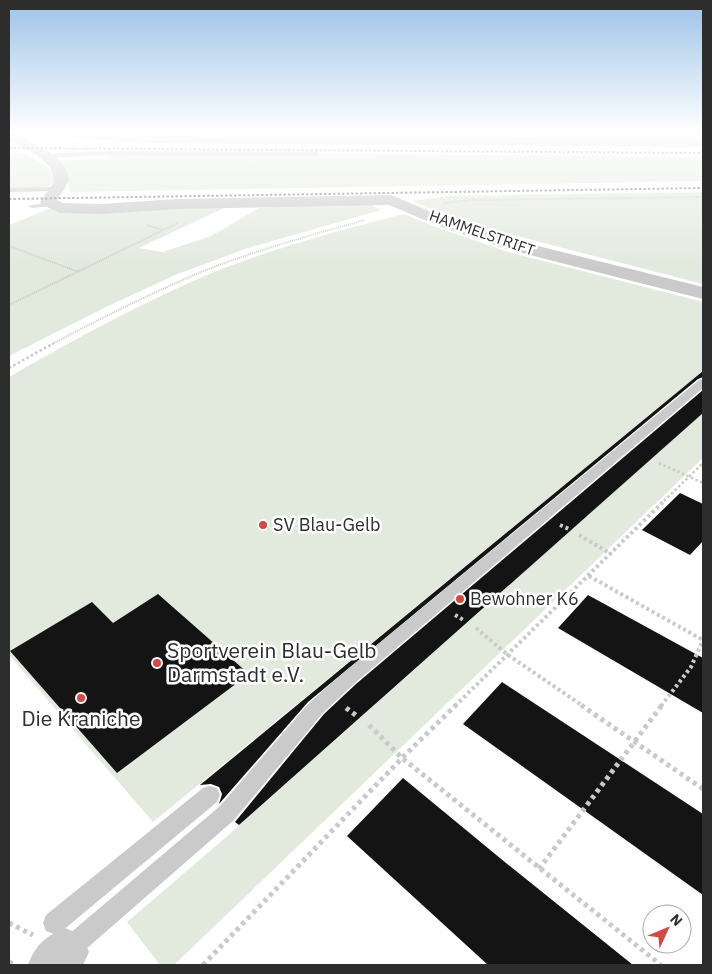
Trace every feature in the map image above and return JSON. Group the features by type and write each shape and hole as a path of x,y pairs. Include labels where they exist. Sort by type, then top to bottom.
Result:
{"street":[{"path":"49,204 56,189 62,182 61,177"},
{"name":"HAMMELSTRIFT","path":"49,204 60,208 75,209 385,199 397,201 447,224 516,246 703,293"}],"lane":[{"path":"9,190 56,189"},
{"path":"32,206 49,204"},
{"path":"57,947 227,813 316,708 349,678 703,382"},
{"path":"57,947 210,795"}],"path":[{"path":"9,368 117,311 185,279 257,252 411,208 471,200 703,197"},
{"path":"9,305 213,204"},
{"path":"9,246 79,272"},
{"path":"659,463 703,483"},
{"path":"203,965 402,758 703,464"},
{"path":"579,535 611,554"},
{"path":"539,869 635,744 691,667 703,640 589,576"},
{"path":"476,628 508,656 703,789"},
{"path":"368,725 402,758 661,965"},
{"path":"9,962 14,965"}],"shaded area":[{"path":"9,177 56,177 55,181 45,189 9,189"},
{"path":"67,177 703,177 703,181 70,192"},
{"path":"703,192 703,284 466,223 412,201 449,196"},
{"path":"364,202 381,210 248,248 175,275 9,356 9,225 49,209 224,208 139,248 163,252 211,236 259,208"},
{"name":"SV Blau-Gelb","path":"404,214 508,252 703,302 703,371 153,822 9,655 9,377 121,315 217,271 296,243"},
{"path":"703,413 703,458 174,965 160,965 127,922 224,839"}],"building":[{"path":"703,371 703,377 698,379 308,702 219,804 222,794 219,787 211,784 200,785"},
{"path":"703,390 703,413 239,825 235,822 324,714 356,684"},
{"path":"680,493 703,504 703,541 690,555 642,530"},
{"name":"Sportverein Blau-Gelb Darmstadt e.V.","path":"158,594 249,674 117,773 10,651 92,602 113,623"},
{"path":"588,595 703,658 703,713 558,628"},
{"path":"502,682 703,814 703,895 463,724"},
{"path":"403,778 633,965 488,965 347,836"}],"railway":[{"path":"9,199 703,188"}],"place":[{"name":"SV Blau-Gelb","path":"263,525"},
{"name":"Bewohner K6","path":"460,599"},
{"name":"Sportverein Blau-Gelb Darmstadt e.V.","path":"157,663"},
{"name":"Die Kraniche","path":"81,698"}]}
